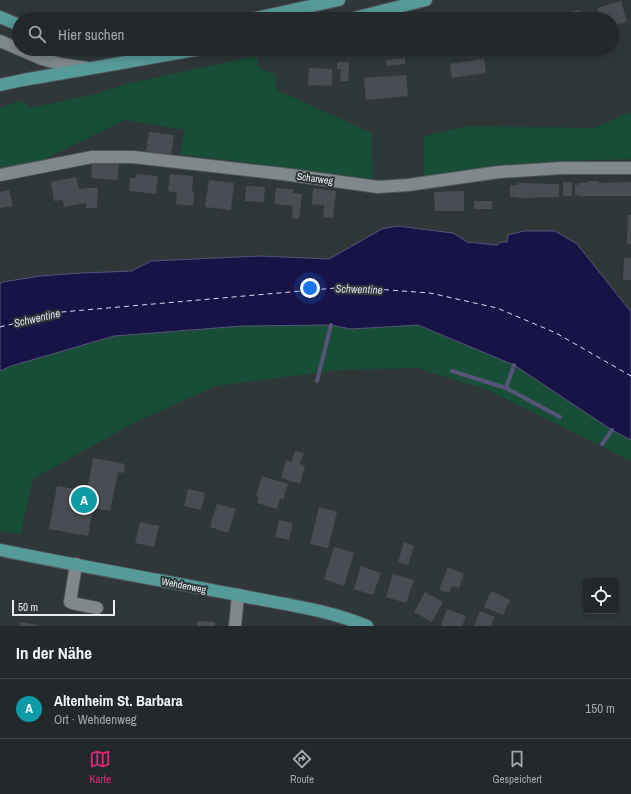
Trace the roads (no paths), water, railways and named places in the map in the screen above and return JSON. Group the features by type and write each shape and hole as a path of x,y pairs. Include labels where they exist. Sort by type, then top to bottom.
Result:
{"main road":[{"path":"283,12 339,0"},
{"path":"378,12 426,0"},
{"path":"0,17 12,22"},
{"path":"0,85 159,56"},
{"name":"Wehdenweg","path":"0,550 331,614 367,626"}],"street":[{"path":"0,41 12,46"},
{"path":"35,56 60,64 89,68"},
{"name":"Scharweg","path":"0,176 92,157 132,157 283,174 378,187 408,185 499,172 562,168 631,168"},
{"path":"76,564 70,602 97,608"},
{"path":"235,626 238,595"}],"water":[{"name":"Schwentine","path":"397,226 453,233 467,242 497,245 501,242 507,242 508,235 524,231 555,231 577,244 631,312 631,440 612,430 514,365 418,325 351,329 331,325 242,326 114,336 11,366 0,371 0,284 3,282 40,276 132,271 151,261 261,256 329,259 382,229"}],"waterway":[{"path":"317,381 331,325"},
{"path":"506,388 514,365"},
{"path":"452,371 506,388 560,417"},
{"path":"602,444 612,430"}],"place":[{"name":"Altenheim St. Barbara","path":"84,500"}]}
